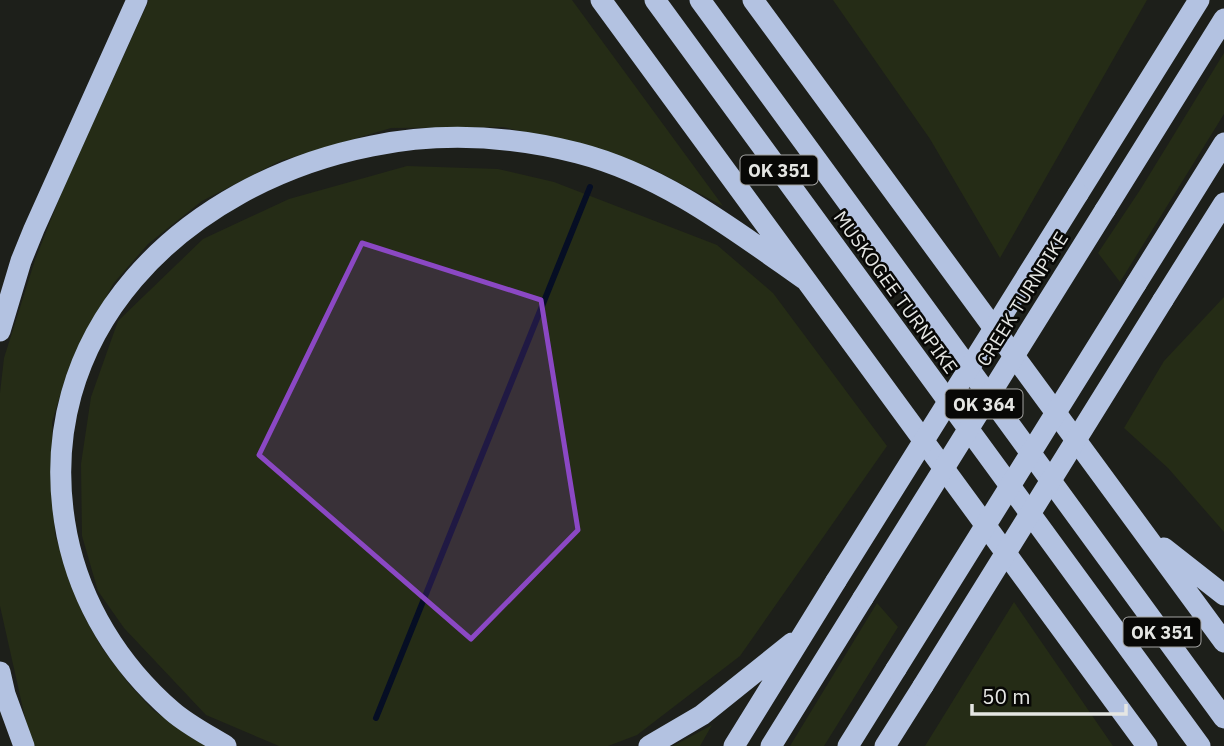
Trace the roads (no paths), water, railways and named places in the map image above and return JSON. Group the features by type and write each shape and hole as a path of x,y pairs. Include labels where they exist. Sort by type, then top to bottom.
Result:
{"highway":[{"path":"0,331 34,229 137,0"},
{"path":"601,0 1147,746"},
{"name":"MUSKOGEE TURNPIKE","path":"655,0 1200,746"},
{"name":"MUSKOGEE TURNPIKE","path":"700,0 1224,718"},
{"path":"753,0 1224,642"},
{"path":"734,746 1199,0"},
{"name":"CREEK TURNPIKE","path":"771,746 1224,19"},
{"path":"226,746 174,712 132,670 113,646 79,579 71,554 62,498 65,424 82,364 120,296 142,268 176,236 226,201 256,185 310,163 372,145 440,137 471,137 525,142 562,150 642,177 709,212 804,279"},
{"name":"OK 364","path":"848,746 1224,143"},
{"path":"886,746 1224,203"},
{"path":"1205,233 1224,219"},
{"path":"1146,534 1224,595"},
{"path":"649,746 702,715 804,632"},
{"path":"0,672 24,746"}],"waterway":[{"path":"376,718 590,187"}]}
